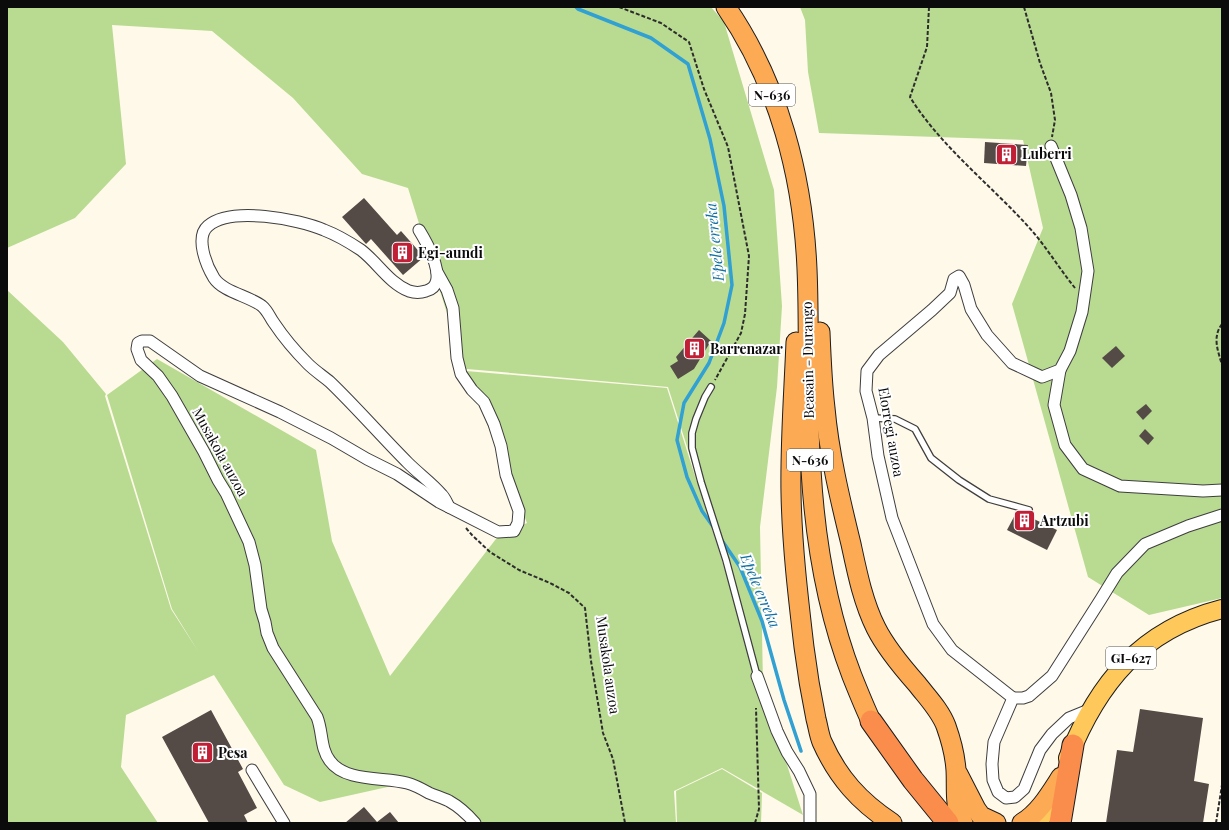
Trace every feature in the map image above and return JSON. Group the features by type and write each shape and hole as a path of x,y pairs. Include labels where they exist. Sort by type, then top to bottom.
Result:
{"highway":[{"name":"Beasain - Durango","path":"726,7 748,43 770,90 787,138 799,190 807,270 809,439 811,477 817,530 826,582 837,628 852,675 871,721"},
{"path":"799,190 814,245 825,408 831,449 847,527 862,588 877,628 896,658 938,711 946,725 954,751 957,800 959,815 963,823"},
{"path":"799,190 796,232 798,275 791,445 791,492 795,572 806,662 813,706 821,740 833,763 855,794 876,813 892,823"},
{"path":"871,721 879,741 901,781 948,823"},
{"path":"1060,823 1073,745"},
{"path":"956,770 981,816 996,823"},
{"path":"1022,823 1035,813 1049,796 1061,777"},
{"path":"919,797 932,823"}],"main road":[{"name":"GI-627","path":"1040,823 1061,777 1073,745 1091,708 1112,677 1148,643 1182,623 1204,614 1222,609"},
{"name":"GI-627","path":"1051,823 1061,777"}],"street":[{"path":"1051,146 1071,195 1080,228 1088,271 1082,312 1070,351 1060,370 1054,405 1065,445 1083,469 1120,486 1203,491 1222,490"},
{"name":"Musakola auzoa","path":"437,272 436,284 432,289 416,293 409,291 394,282 362,251 343,239 323,229 303,223 275,218 235,216 215,220 205,229 202,238 207,264 215,280 262,306 310,366 330,382 407,462 442,495 449,507"},
{"name":"Musakola auzoa","path":"419,230 437,272 447,290 453,308 456,358 461,374 472,390 484,402 494,424 501,446 506,475 519,511 518,523 514,531 498,532 439,502 397,474 319,432 280,412 200,376 150,341 142,341 138,343 137,349 141,360 158,376 172,396 204,452 243,528 249,542 255,565 260,610 265,622 267,633 273,648 318,719 324,748 329,760 336,768 350,774 414,785 449,801 462,810 475,823"},
{"name":"Elorregi auzoa","path":"1013,698 952,650 933,624 892,518 878,456 873,418 866,391 867,371 879,355 950,293 954,279 959,276 964,285 971,309 987,335 1012,363 1042,377 1060,370"},
{"path":"1091,708 1069,718 1052,734 1040,750 1024,789 1015,798 1006,798 998,792 993,780 992,764 994,742 1013,698 1023,698 1029,696 1052,676 1102,599 1117,572 1145,544 1188,526 1222,515"},
{"path":"757,676 777,731 810,794 810,823"},
{"path":"252,770 284,823"}],"lane":[{"path":"711,386 702,405 692,433 692,448 726,560 757,676"},
{"path":"873,418 895,419 915,429 931,458 959,480 989,499 1029,510"}],"path":[{"path":"619,7 662,23 689,42 704,89 728,147 749,256 745,314 741,333 711,386"},
{"path":"929,7 927,46 910,97 920,112 944,141 1026,224 1049,252 1064,275 1084,298"},
{"path":"1024,7 1040,63 1051,93 1055,120 1051,146"},
{"path":"1222,324 1217,331 1216,346 1222,365"},
{"name":"Musakola auzoa","path":"449,507 472,535 490,552 519,570 569,593 585,608 591,661 603,733 613,759 625,823"},
{"path":"755,823 759,809 756,708"},
{"path":"1216,823 1222,785"}],"green space":[{"path":"7,7 711,7 724,22 774,190 782,306 777,387 760,527 763,684 668,387 467,369 465,371 408,188 362,174 293,98 212,31 112,25 126,164 75,218 7,248"},
{"path":"800,7 1222,7 1222,598 1149,615 1088,577 1012,304 1043,228 1023,140 819,133 808,72 805,20"},
{"path":"7,290 63,342 106,394 105,396 171,609 198,651 172,609 107,395 157,359 316,450 332,541 390,676 499,535 527,523 466,371 667,388 803,815 722,768 674,791 676,823 480,823 401,784 320,802 284,785 214,675 126,715 121,767 158,823 7,823"},
{"path":"722,769 762,793 761,823 677,823 676,791"}],"building":[{"name":"Luberri","path":"985,142 1028,145 1026,166 984,163"},
{"path":"364,198 397,235 401,231 424,257 403,275 371,239 366,244 342,217"},
{"name":"Barrenazar","path":"699,330 711,341 694,369 678,379 670,366 678,361 676,357"},
{"path":"1116,346 1125,356 1112,368 1102,358"},
{"path":"1146,404 1152,411 1143,420 1136,412"},
{"path":"1145,429 1154,438 1148,445 1139,436"},
{"name":"Artzubi","path":"1017,511 1057,530 1047,550 1007,530"},
{"path":"1140,709 1203,718 1194,781 1209,784 1203,823 1106,823 1117,750 1133,752"},
{"name":"Pesa","path":"211,710 243,769 238,772 257,808 244,815 248,823 209,823 162,737"},
{"path":"364,807 377,822 390,812 399,823 345,823"}],"waterway":[{"name":"Epele erreka","path":"576,7 651,38 688,64 710,139 724,206 732,285 724,323 709,363 684,403 677,440 687,477 702,511 714,528"},
{"name":"Epele erreka","path":"721,539 740,567 762,621 784,700 801,751"}],"place":[{"name":"Luberri","path":"1006,154"},
{"name":"Egi-aundi","path":"402,253"},
{"name":"Barrenazar","path":"695,349"},
{"name":"Artzubi","path":"1024,521"},
{"name":"Pesa","path":"203,753"}]}
